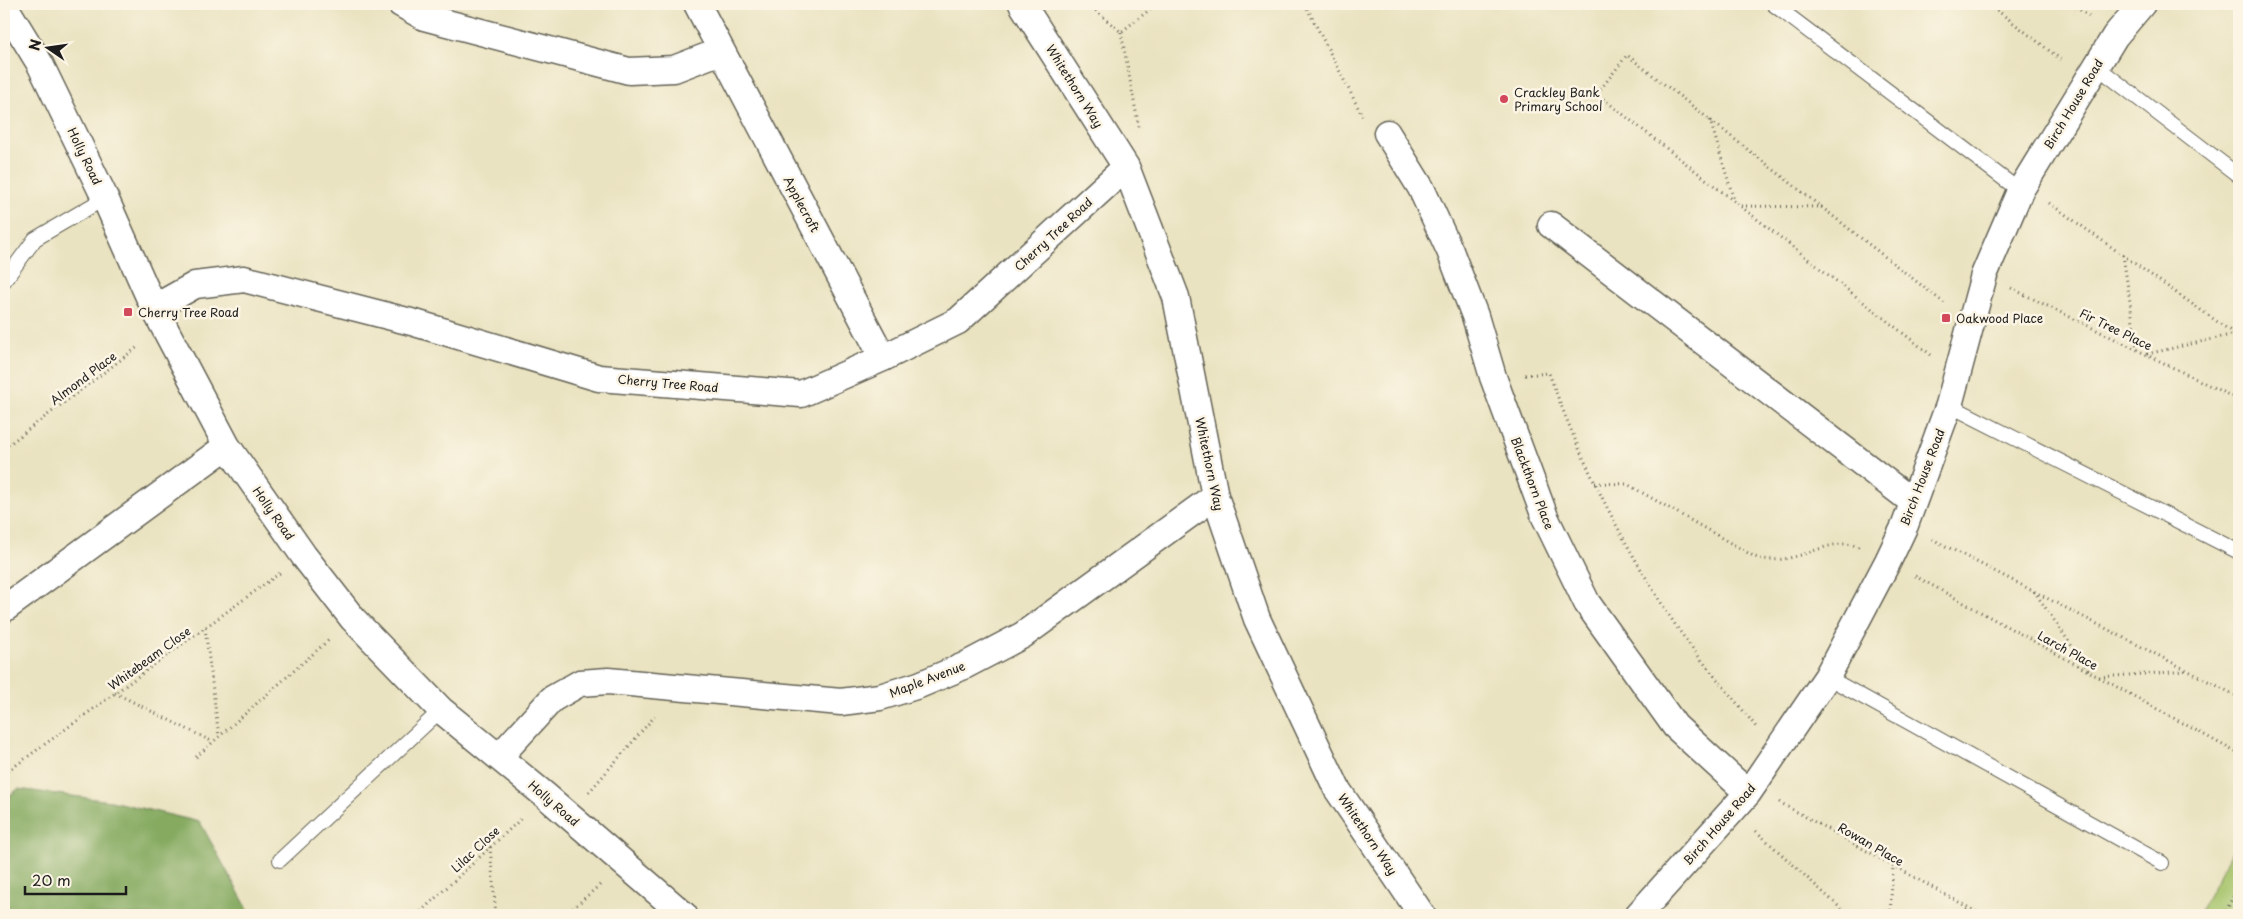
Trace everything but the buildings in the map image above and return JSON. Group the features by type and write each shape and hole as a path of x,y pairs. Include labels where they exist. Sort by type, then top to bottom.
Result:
{"street":[{"path":"401,4 424,17 629,71 674,69 722,50"},
{"name":"Applecroft","path":"697,4 883,358"},
{"name":"Whitethorn Way","path":"1022,4 1126,167 1176,297 1215,496 1257,619 1338,789 1422,915"},
{"name":"Birch House Road","path":"1646,913 1745,797 1777,753 1827,677 1888,561 1909,513 1949,405 1984,275 2022,188 2115,36 2142,4"},
{"name":"Holly Road","path":"4,5 40,64 106,198 154,308 227,446 304,556 353,619 441,710 546,796 684,915"},
{"name":"Blackthorn Place","path":"1387,133 1421,188 1450,251 1475,316 1493,377 1544,517 1587,603 1675,726 1745,797"},
{"name":"Cherry Tree Road","path":"154,308 195,285 244,279 415,324 599,378 801,394 958,322 1126,167"},
{"path":"1551,225 1909,513"},
{"path":"4,609 227,446"},
{"name":"Maple Avenue","path":"499,757 552,699 580,683 608,680 841,702 880,697 919,685 964,666 1023,635 1215,496"}],"lane":[{"path":"1774,4 2022,188"},
{"path":"2091,73 2239,176"},
{"path":"4,282 34,239 106,198"},
{"path":"1949,405 2239,552"},
{"path":"1827,677 2162,863"},
{"path":"280,860 441,710"}],"path":[{"path":"1088,4 1121,32 1139,130"},
{"path":"1121,32 1157,4"},
{"path":"1304,4 1375,140 1387,133"},
{"path":"1990,4 2091,73"},
{"path":"1957,375 1597,94 1627,55 1970,323"},
{"path":"1710,120 1734,201"},
{"path":"2022,188 2123,255 2239,337"},
{"path":"1740,206 1822,207"},
{"path":"2123,255 2137,350"},
{"name":"Fir Tree Place","path":"1984,275 2239,400"},
{"name":"Almond Place","path":"4,448 141,345 154,308"},
{"path":"2146,354 2235,334"},
{"path":"1493,377 1549,373 1564,415 1594,483 1625,543 1678,628 1777,753"},
{"name":"Larch Place","path":"1594,483 1627,484 1755,557 1769,561 1784,561 1842,543 1854,544 2239,754"},
{"path":"1909,513 2034,591 2239,697"},
{"name":"Whitebeam Close","path":"4,774 304,556"},
{"path":"2034,591 2089,671"},
{"path":"196,757 353,619"},
{"path":"205,628 219,738"},
{"path":"2099,677 2189,671"},
{"path":"569,816 679,688"},
{"path":"115,693 213,742"},
{"name":"Lilac Close","path":"417,915 546,796"},
{"path":"1745,797 1848,915"},
{"name":"Rowan Place","path":"1745,797 1893,867 1982,915"},
{"path":"490,847 496,915"},
{"path":"566,915 624,863"},
{"path":"1890,915 1893,867"},
{"path":"2224,915 2239,885"},
{"path":"1958,915 1969,908"}],"green space":[{"path":"18,789 111,801 200,822 251,915 4,915 4,800"},
{"path":"2239,836 2239,915 2199,915"}],"place":[{"name":"Crackley Bank Primary School","path":"1504,99"},
{"name":"Cherry Tree Road","path":"128,312"},
{"name":"Oakwood Place","path":"1946,318"}]}
